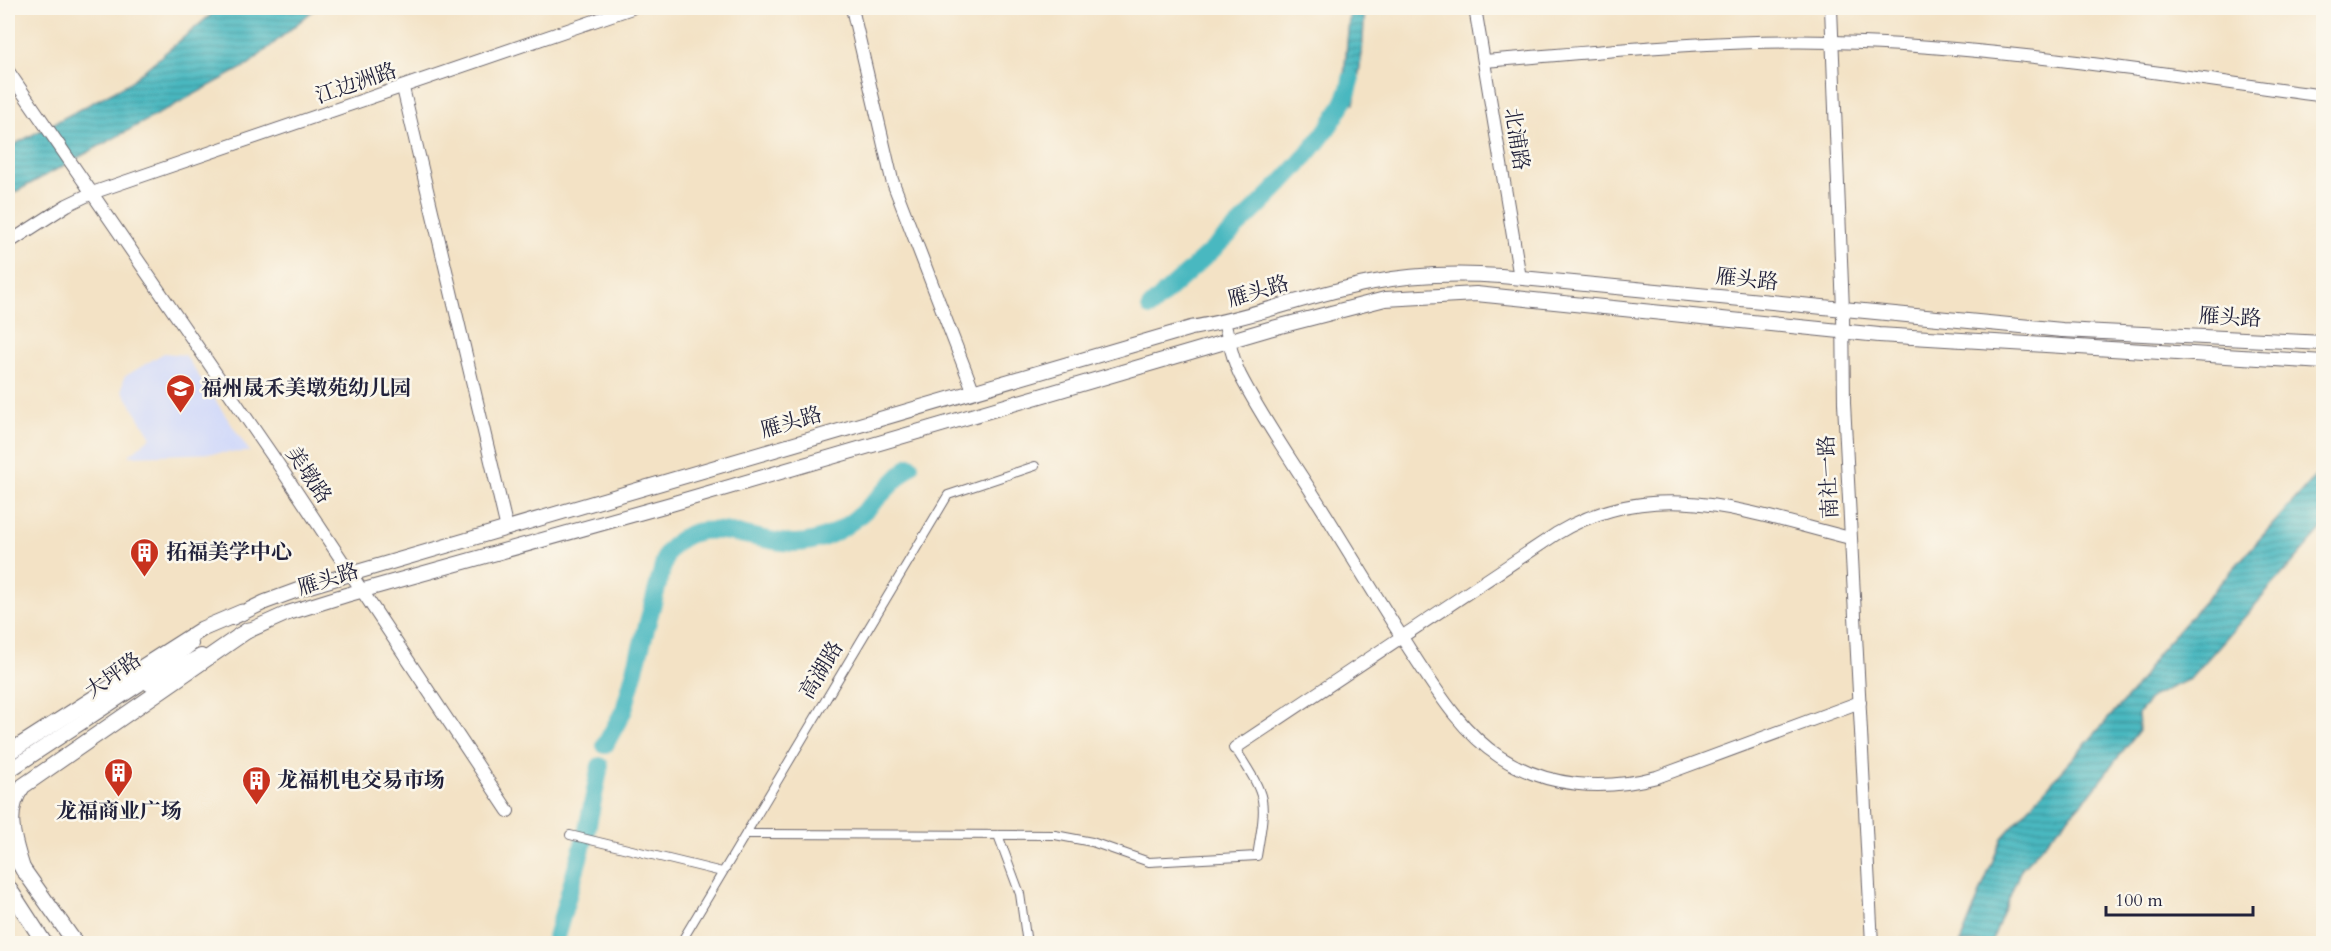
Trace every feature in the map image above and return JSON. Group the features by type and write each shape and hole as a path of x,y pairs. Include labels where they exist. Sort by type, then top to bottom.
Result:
{"highway":[{"path":"8,753 202,629 242,612"},
{"path":"23,870 11,822 16,797 23,786 248,630"},
{"path":"8,847 76,944"},
{"path":"8,887 45,944"}],"main road":[{"name":"雁头路","path":"242,612 290,592 656,486 748,456 973,390 1191,328 1224,322 1337,290 1387,280 1458,274 1520,278 2062,330 2324,343"},
{"name":"雁头路","path":"248,630 288,613 363,590 658,507 1229,340 1368,303 1403,297 1458,294 1520,297 1843,331 2027,346 2324,362"},
{"name":"大坪路","path":"8,771 138,685 180,651 242,612"},
{"name":"大坪路","path":"8,777 141,689 248,630"}],"street":[{"name":"江边洲路","path":"8,243 67,205 92,193 632,8"},
{"path":"852,8 892,180 973,390"},
{"name":"北浦路","path":"1475,8 1520,278"},
{"name":"南社一路","path":"1830,8 1850,538 1872,944"},
{"path":"1484,61 1658,47 1832,42 2032,58 2324,96"},
{"name":"美墩路","path":"9,78 45,125 363,590 508,811"},
{"path":"403,88 507,529"},
{"path":"1224,322 1239,373 1402,637 1447,704 1490,750 1527,771 1582,785 1616,785 1658,777 1860,702"},
{"name":"高湖路","path":"680,944 948,495 1035,466"},
{"path":"746,834 1067,836 1092,842 1149,862 1257,856 1264,812 1263,796 1235,748 1567,527 1621,507 1657,502 1699,502 1850,538"},
{"path":"570,835 722,872"},
{"path":"998,835 1020,894 1027,944"}],"shaded area":[{"name":"福州晟禾美墩苑幼儿园","path":"164,353 185,355 250,452 128,456 151,437 122,390 124,377"}],"water":[{"path":"219,8 316,8 248,65 8,196 8,148 129,83"},
{"path":"1350,8 1365,8 1362,54 1354,104 1338,100 1344,77"},
{"path":"2323,468 2323,528 2190,679 2153,696 2138,713 2139,730 2090,794 2021,869 1991,943 1960,943 2002,838 2132,692 2158,653"}],"waterway":[{"path":"1150,307 1233,231 1297,166 1323,134 1342,104 1351,79"},
{"path":"605,745 624,710 666,555 680,540 696,532 714,530 773,541 793,543 812,541 827,536 853,520 910,466"},
{"path":"554,944 586,834 600,766"}],"place":[{"name":"福州晟禾美墩苑幼儿园","path":"180,414"},
{"name":"拓福美学中心","path":"145,578"},
{"name":"龙福商业广场","path":"119,798"},
{"name":"龙福机电交易市场","path":"256,806"}]}
